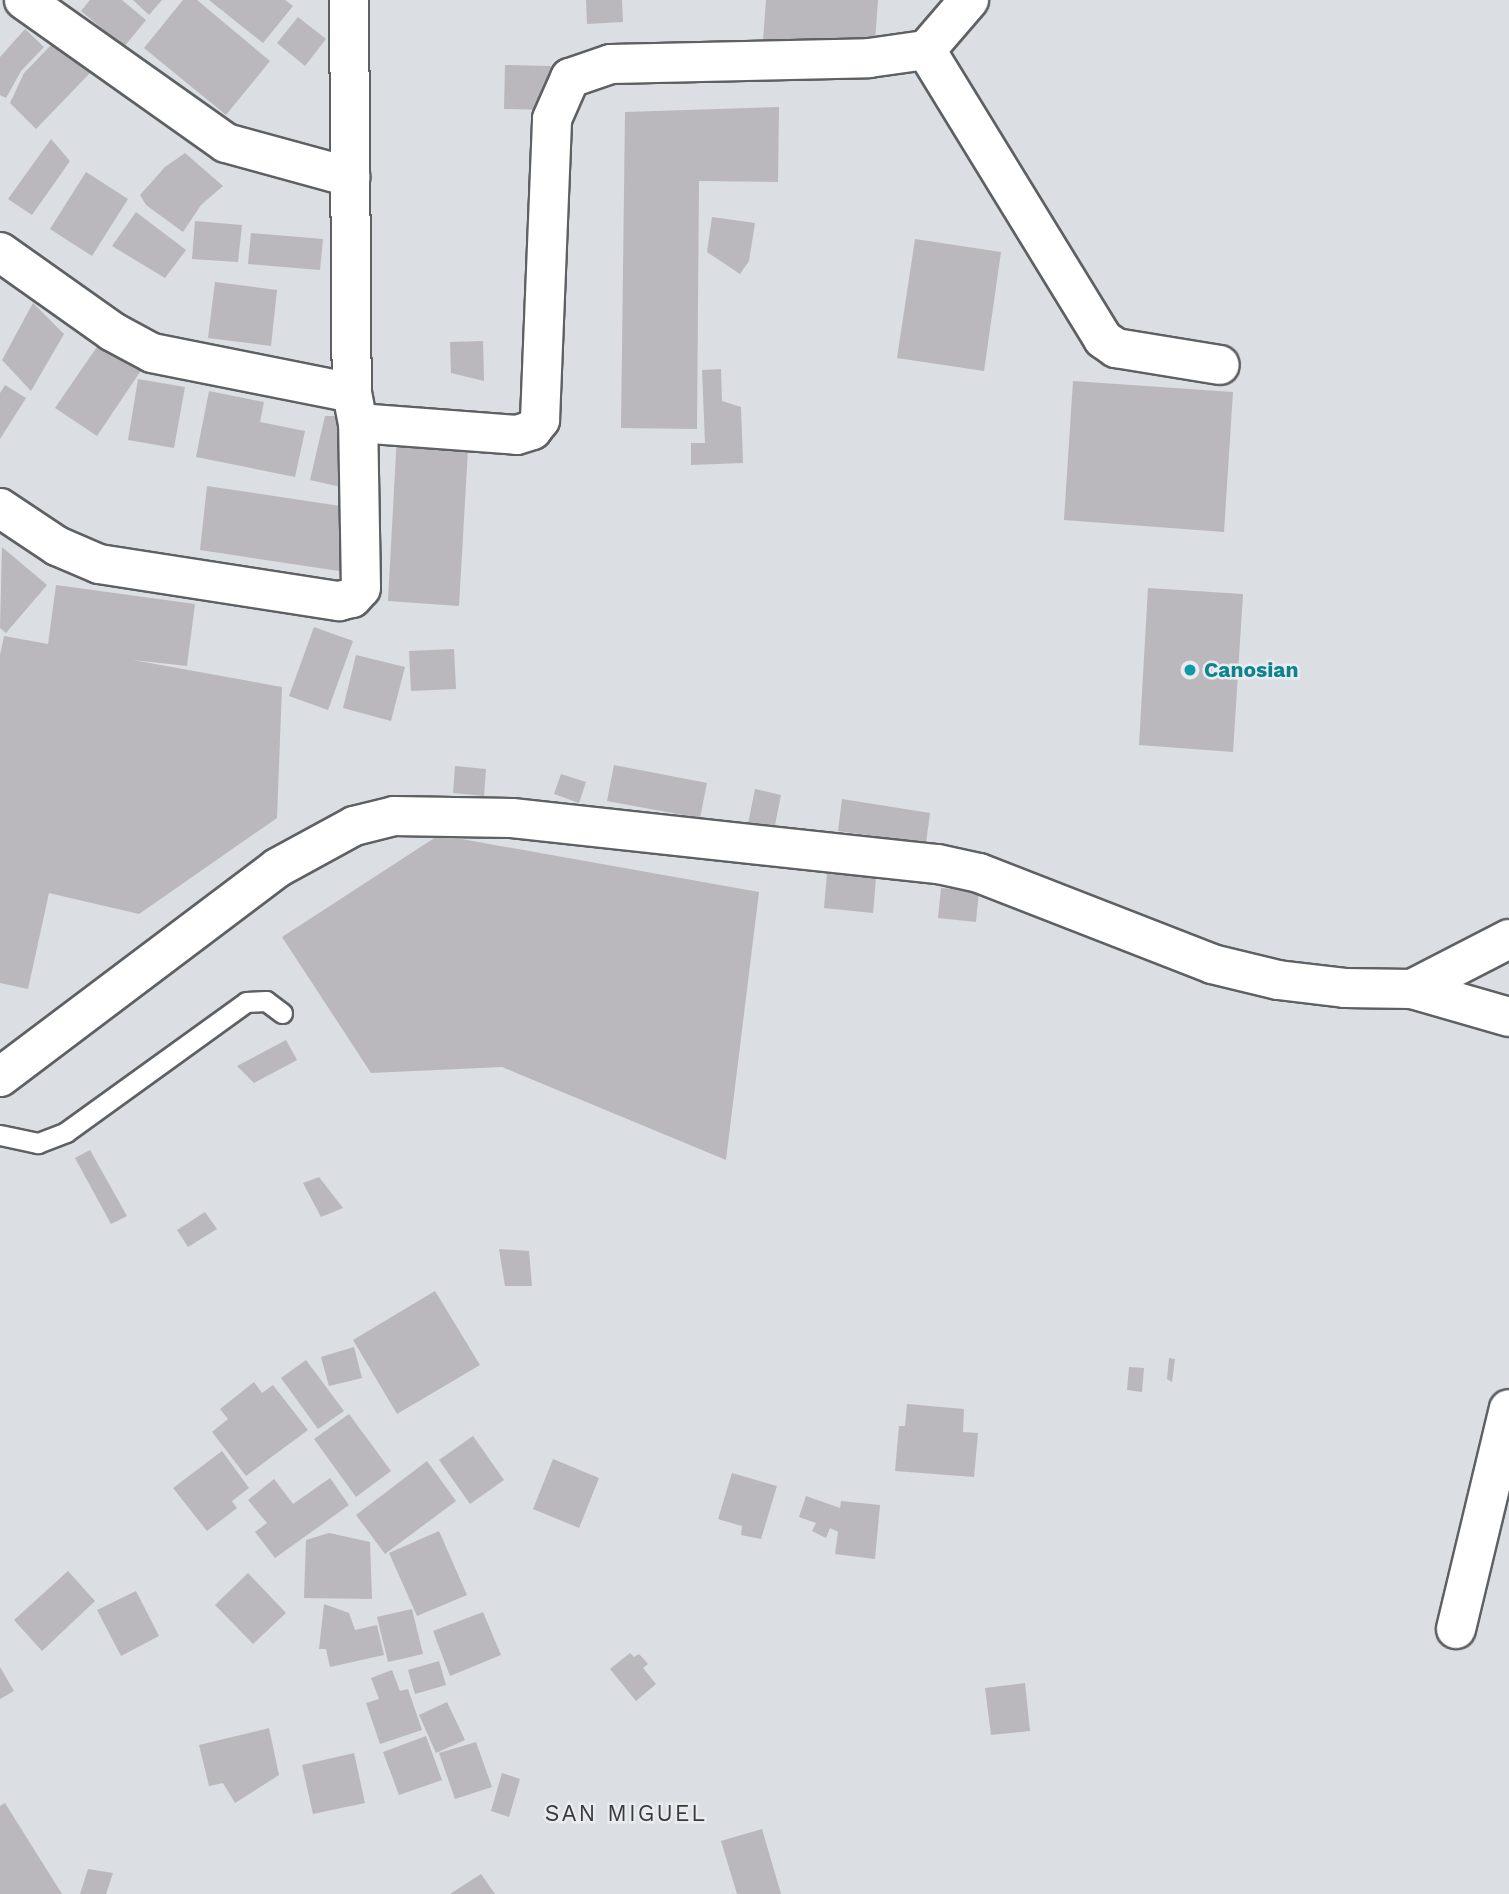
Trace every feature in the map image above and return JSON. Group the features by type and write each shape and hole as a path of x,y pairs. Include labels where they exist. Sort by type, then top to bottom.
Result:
{"street":[{"path":"24,0 226,143 350,177"},
{"path":"0,508 57,546 99,564 339,601 352,598 361,588 350,177 349,0"},
{"path":"0,251 113,332 152,353 355,408 517,435 532,430 540,420 552,119 570,78 611,64 869,58 926,50 969,0"},
{"path":"926,50 1103,340 1116,348 1220,365"},
{"path":"0,1077 277,867 354,826 394,816 512,818 938,864 979,873 1212,964 1304,983 1412,989 1509,1017"},
{"path":"1412,989 1509,939"},
{"path":"1456,1629 1509,1409"}],"lane":[{"path":"0,1135 38,1143 66,1132 246,1002 266,1001 282,1013"}],"building":[{"path":"90,0 122,0 146,20 124,47 81,11"},
{"path":"133,0 162,0 149,15"},
{"path":"183,0 197,0 270,61 226,115 144,48"},
{"path":"209,0 285,0 293,6 263,43"},
{"path":"586,0 622,0 623,22 587,24"},
{"path":"766,0 878,0 874,55 762,55"},
{"path":"298,17 326,39 305,66 277,43"},
{"path":"25,29 44,47 21,71 6,98 0,95 0,57"},
{"path":"56,40 90,73 36,129 10,103 24,73"},
{"path":"505,65 551,66 551,110 504,109"},
{"path":"779,107 778,182 699,181 697,429 621,428 625,112"},
{"path":"51,139 70,161 32,215 8,199"},
{"path":"185,153 223,186 201,205 183,232 146,205 140,195 165,167"},
{"path":"86,172 128,199 92,256 50,229"},
{"path":"136,212 186,250 165,278 112,246"},
{"path":"712,217 755,223 749,261 740,274 707,252"},
{"path":"195,221 242,225 238,262 192,259"},
{"path":"251,233 323,239 320,270 248,264"},
{"path":"915,239 1001,252 984,371 897,358"},
{"path":"215,282 277,290 271,346 208,338"},
{"path":"33,303 64,334 31,391 2,360"},
{"path":"101,341 142,369 97,436 55,408"},
{"path":"483,341 484,381 451,373 450,342"},
{"path":"721,369 722,401 741,407 743,463 691,465 691,443 705,443 702,370"},
{"path":"138,379 185,387 174,448 128,440"},
{"path":"1073,381 1233,392 1224,532 1064,520"},
{"path":"5,385 26,398 0,439 0,393"},
{"path":"209,391 264,402 260,422 305,431 295,477 196,457"},
{"path":"325,416 349,416 350,489 310,480"},
{"path":"398,416 468,449 459,606 388,601"},
{"path":"207,486 347,507 339,571 200,550"},
{"path":"2,547 47,585 6,633 0,628"},
{"path":"56,585 195,604 187,666 133,660 282,687 277,818 139,914 49,893 28,989 0,983 0,655 4,636 48,644"},
{"name":"Canosian","path":"1148,588 1243,594 1233,752 1139,745"},
{"path":"314,627 353,641 328,710 289,696"},
{"path":"454,649 456,689 411,691 409,651"},
{"path":"356,655 405,667 391,721 343,708"},
{"path":"614,765 707,783 700,818 607,801"},
{"path":"455,766 486,769 484,796 453,793"},
{"path":"561,774 586,782 579,803 554,794"},
{"path":"755,789 781,795 774,830 748,824"},
{"path":"842,799 930,813 926,843 838,831"},
{"path":"439,835 759,892 726,1160 502,1067 371,1073 282,937"},
{"path":"827,874 876,878 873,913 824,908"},
{"path":"941,888 979,891 976,922 938,918"},
{"path":"286,1040 297,1060 254,1083 237,1066"},
{"path":"90,1150 127,1216 111,1224 75,1158"},
{"path":"319,1177 343,1208 321,1217 303,1183"},
{"path":"205,1212 217,1229 188,1247 177,1230"},
{"path":"499,1249 529,1251 532,1286 505,1286"},
{"path":"435,1291 480,1365 397,1414 353,1340"},
{"path":"354,1347 362,1378 329,1386 321,1357"},
{"path":"1169,1358 1175,1359 1172,1382 1167,1379"},
{"path":"306,1360 344,1411 318,1429 281,1378"},
{"path":"1129,1367 1144,1368 1142,1392 1127,1390"},
{"path":"254,1382 262,1393 273,1385 308,1430 246,1476 212,1432 228,1419 220,1409"},
{"path":"907,1404 964,1409 963,1432 978,1433 974,1477 895,1471 899,1426 905,1426"},
{"path":"349,1414 391,1471 356,1497 314,1439"},
{"path":"473,1436 504,1480 470,1504 439,1460"},
{"path":"222,1451 249,1488 232,1501 237,1508 207,1531 173,1488"},
{"path":"553,1459 599,1478 579,1528 533,1509"},
{"path":"427,1461 456,1501 385,1554 356,1515"},
{"path":"732,1473 777,1486 761,1539 741,1535 742,1526 718,1519"},
{"path":"330,1478 349,1505 275,1558 255,1532 267,1523 248,1500 274,1479 293,1504"},
{"path":"806,1496 840,1508 841,1501 880,1505 875,1559 835,1554 838,1532 830,1528 826,1538 812,1531 816,1523 799,1517"},
{"path":"439,1531 467,1595 417,1616 389,1553"},
{"path":"329,1533 370,1542 372,1599 304,1598 306,1540"},
{"path":"68,1571 95,1601 42,1651 14,1620"},
{"path":"248,1573 286,1613 253,1644 215,1605"},
{"path":"136,1591 159,1636 121,1656 97,1610"},
{"path":"324,1604 349,1613 355,1630 377,1625 384,1655 330,1667 326,1649 319,1649"},
{"path":"412,1609 423,1654 388,1662 377,1617"},
{"path":"483,1612 501,1655 450,1676 433,1631"},
{"path":"630,1653 634,1657 639,1654 648,1664 643,1668 656,1684 636,1701 610,1669"},
{"path":"439,1661 446,1685 415,1694 408,1670"},
{"path":"0,1667 14,1691 0,1699"},
{"path":"392,1670 400,1691 408,1689 422,1730 380,1744 366,1703 379,1699 371,1678"},
{"path":"1025,1683 1030,1731 991,1735 985,1688"},
{"path":"447,1702 465,1740 436,1753 419,1715"},
{"path":"269,1728 279,1775 235,1803 223,1783 209,1786 199,1745"},
{"path":"426,1736 442,1780 399,1795 383,1752"},
{"path":"476,1742 492,1787 455,1799 439,1753"},
{"path":"354,1753 365,1803 313,1814 302,1765"},
{"path":"502,1773 520,1779 509,1817 491,1811"},
{"path":"5,1803 62,1894 0,1894 0,1806"},
{"path":"762,1829 781,1894 737,1894 721,1841"},
{"path":"88,1869 113,1873 106,1894 80,1894"},
{"path":"481,1874 495,1894 450,1894"}],"place":[{"name":"Canosian","path":"1190,670"}],"district":[{"name":"SAN MIGUEL","path":"626,1814"}]}
